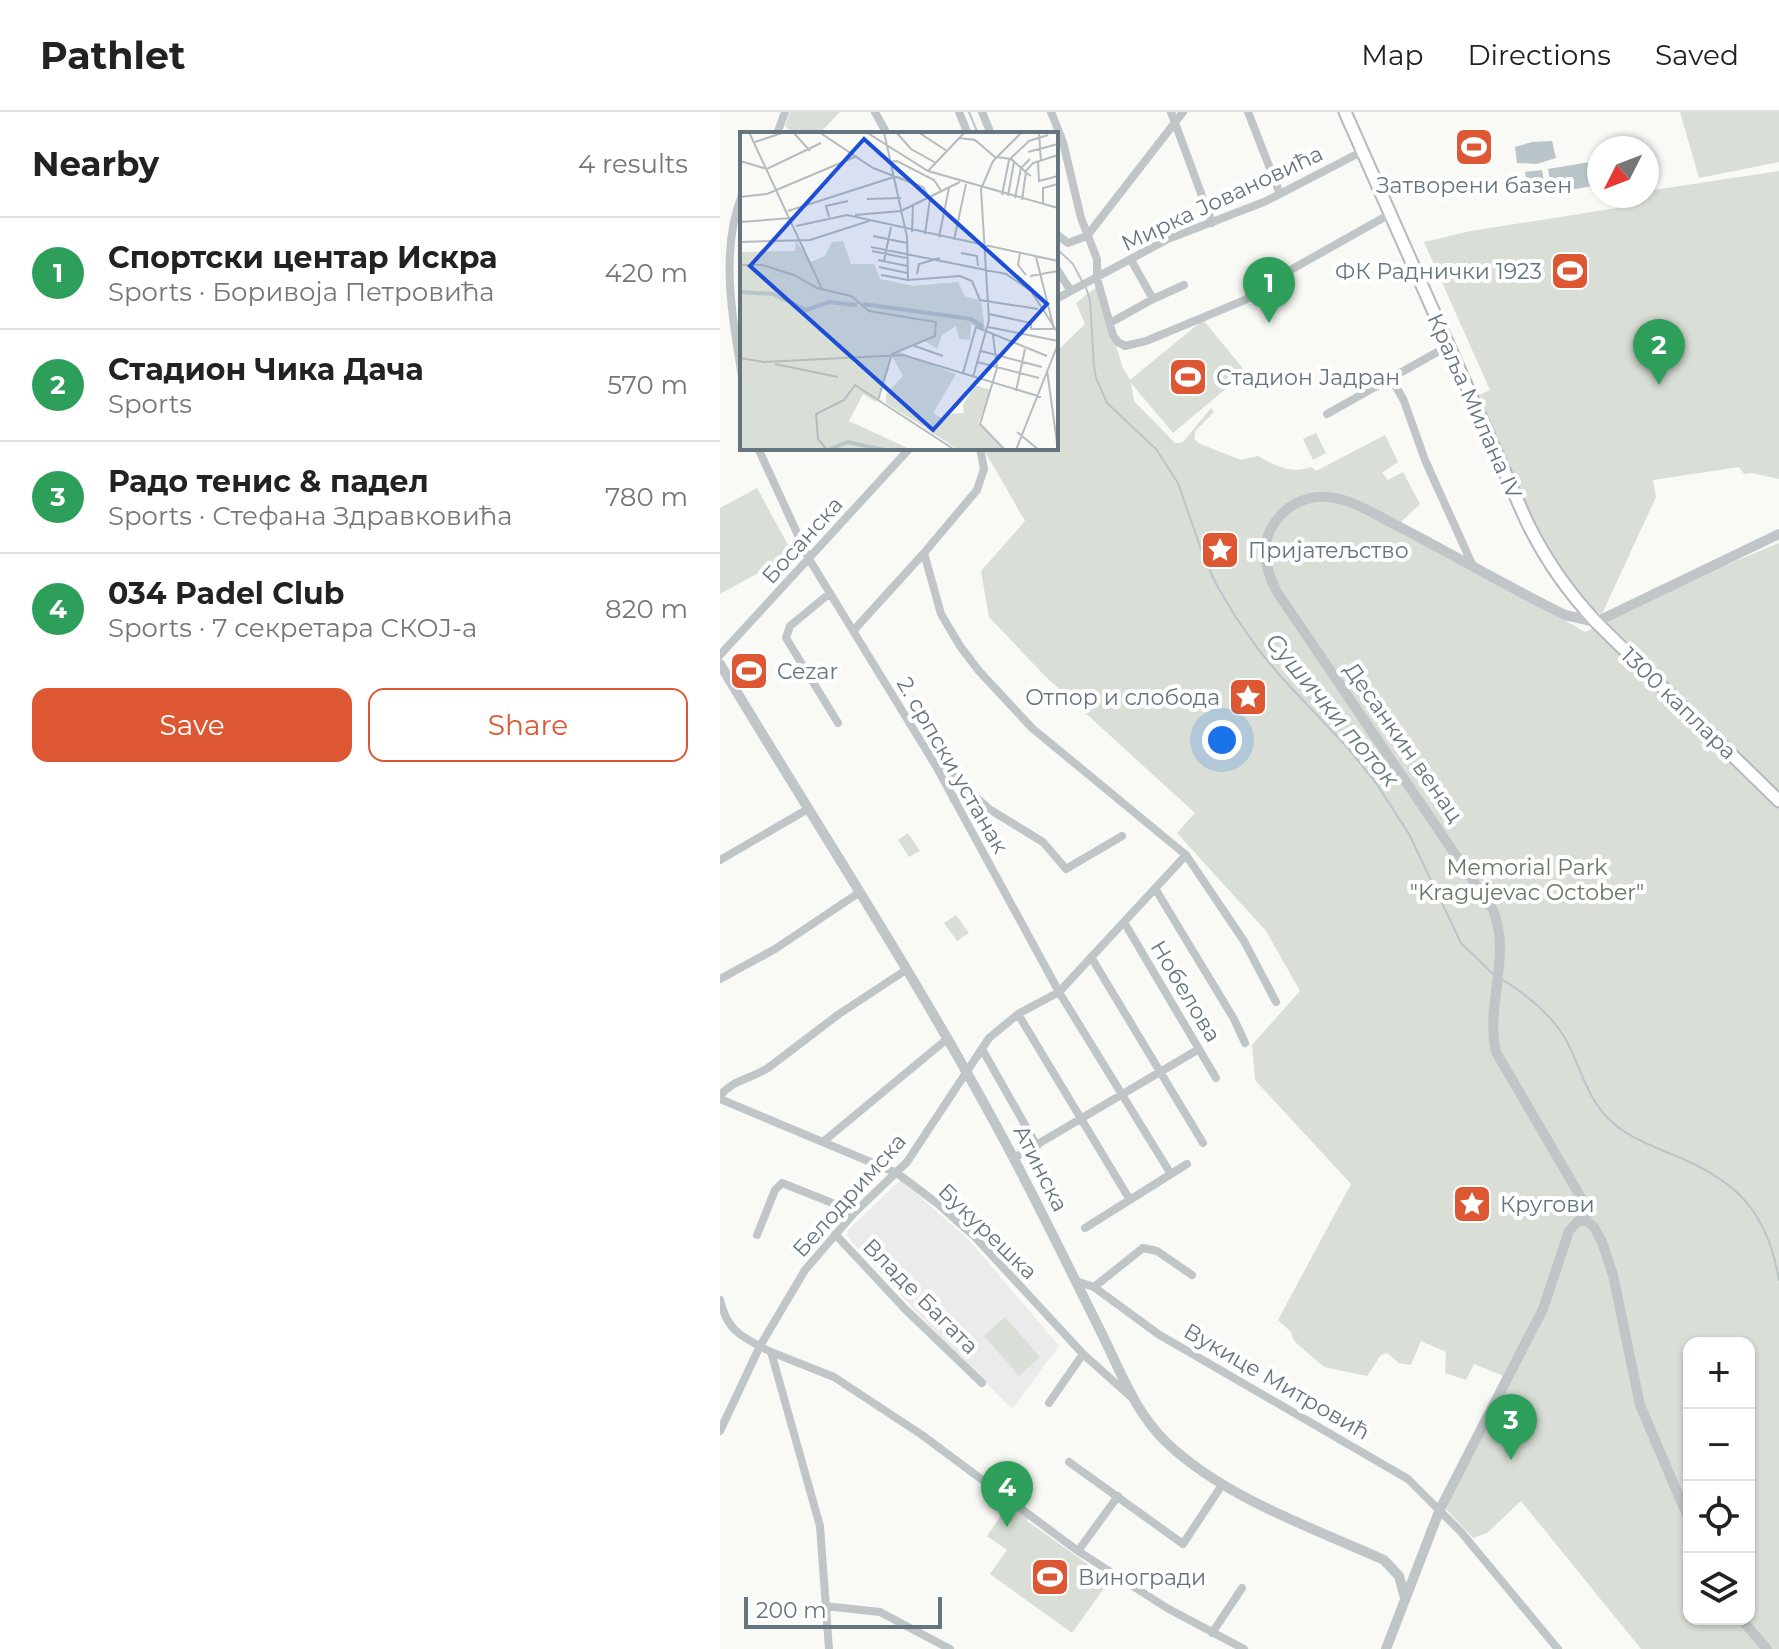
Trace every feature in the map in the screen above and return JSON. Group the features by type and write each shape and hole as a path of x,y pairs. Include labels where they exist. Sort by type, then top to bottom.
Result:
{"main road":[{"name":"Краља Милана IV","path":"1345,112 1531,531 1554,570 1580,604"},
{"name":"1300 каплара","path":"1580,604 1779,801"}],"street":[{"path":"780,132 785,112"},
{"path":"875,112 886,132"},
{"path":"959,112 967,132"},
{"path":"982,112 990,132"},
{"path":"1051,112 1063,142 1090,246 1099,265 1093,279 1058,298"},
{"path":"1171,112 1212,223"},
{"path":"1068,243 1087,236 1183,112"},
{"path":"1248,112 1280,194"},
{"name":"Мирка Јовановића","path":"1093,279 1168,239 1280,194 1363,151"},
{"path":"740,199 729,224 725,264 740,363"},
{"path":"1093,279 1118,342 1125,346 1146,341 1245,300 1294,268 1390,214"},
{"path":"1058,236 1068,243 1090,246"},
{"path":"1131,260 1153,299"},
{"path":"1058,270 1074,289"},
{"path":"1110,323 1184,285"},
{"path":"1327,414 1448,346"},
{"path":"1391,377 1472,564"},
{"name":"2. српски устанак","path":"759,450 809,559 936,766 1059,992 1171,1174"},
{"name":"Босанска","path":"720,655 908,450"},
{"path":"854,630 972,497 984,469 980,450"},
{"name":"Десанкин венац","path":"1596,622 1572,617 1358,507 1328,497 1300,500 1285,510 1272,527 1265,551 1268,574 1277,592 1489,901 1501,935 1493,1027 1496,1052 1583,1201 1587,1221 1602,1242 1613,1275 1640,1405 1683,1506"},
{"path":"1596,622 1779,534"},
{"path":"924,553 938,603 960,646 1032,728 1186,855 1244,941 1276,1002"},
{"path":"830,593 790,626 786,638 838,723"},
{"path":"1572,617 1579,613 1580,604"},
{"name":"Атинска","path":"720,664 967,1071 1076,1281 1130,1396 1165,1441 1222,1485 1384,1560 1393,1567"},
{"path":"936,766 948,771 989,809 1045,844 1064,868 1073,868 1122,836"},
{"path":"954,800 967,789"},
{"path":"720,860 808,809"},
{"name":"Белодримска","path":"720,1431 760,1346 805,1270 855,1212 897,1173 915,1151 982,1049 1003,1025 1059,992 1186,855"},
{"path":"1156,890 1234,1019 1245,1043"},
{"path":"720,979 775,949 860,892"},
{"name":"Нобелова","path":"1124,922 1216,1078"},
{"path":"1091,957 1203,1143"},
{"path":"720,1098 741,1079 755,1076 768,1068 839,1014 906,970"},
{"path":"1018,1014 1130,1200"},
{"path":"824,1141 947,1039"},
{"path":"982,1049 1037,1146"},
{"path":"1014,1158 1199,1049"},
{"name":"Букурешка","path":"720,1098 897,1173 975,1237 1083,1354 1130,1396"},
{"path":"1085,1228 1187,1164"},
{"path":"757,1235 776,1187 782,1183 855,1212"},
{"path":"1386,1649 1440,1509 1543,1309 1571,1227 1578,1221 1587,1221"},
{"name":"Владе Багата","path":"835,1234 895,1299 982,1383"},
{"path":"1094,1287 1143,1248 1157,1251 1192,1275"},
{"name":"Вукице Митровић","path":"1076,1281 1094,1287 1158,1334 1408,1479 1440,1509 1558,1649"},
{"path":"720,1300 729,1325 742,1337 834,1377 985,1480 1078,1551 1212,1633 1244,1649"},
{"path":"771,1352 820,1526 829,1649"},
{"path":"1049,1403 1083,1354"},
{"path":"1109,1378 1114,1375 1117,1364"},
{"path":"1069,1462 1183,1544 1222,1485"},
{"path":"1078,1551 1118,1496"},
{"path":"1405,1598 1402,1582 1393,1567 1413,1566 1420,1561"},
{"path":"1212,1633 1242,1588"},
{"path":"825,1606 880,1612 950,1649"},
{"path":"1746,1625 1767,1649"}],"shaded area":[{"path":"1552,141 1556,158 1537,164 1517,163 1515,147"},
{"path":"1587,162 1587,187 1552,193 1548,169"},
{"path":"1542,170 1546,194 1529,196 1525,172"},
{"path":"901,1180 970,1241 1059,1346 1012,1409 929,1326 847,1236 848,1230"}],"green space":[{"path":"790,112 840,112 821,132 792,132 785,126"},
{"path":"1680,112 1779,112 1779,162 1699,178"},
{"path":"1779,171 1779,479 1744,474 1739,467 1653,480 1656,497 1602,614 1586,604 1568,583 1531,518 1478,396 1490,390 1424,242 1471,231 1617,208 1659,208 1659,189"},
{"name":"Memorial Park \"Kragujevac October\"","path":"1099,285 1122,366 1130,380 1203,320 1246,372 1173,433 1131,383 1134,401 1175,443 1182,443 1211,408 1214,412 1196,430 1194,438 1198,443 1241,460 1258,456 1290,469 1311,467 1316,471 1385,435 1398,462 1382,473 1388,480 1403,472 1420,504 1398,525 1585,632 1601,625 1596,619 1779,543 1779,1649 1641,1649 1521,1501 1487,1533 1473,1538 1443,1506 1511,1379 1474,1364 1466,1380 1445,1373 1446,1352 1421,1341 1411,1365 1399,1363 1387,1353 1381,1355 1367,1376 1324,1367 1294,1341 1291,1332 1278,1320 1351,1184 1255,1080 1252,1045 1300,991 1266,931 1177,833 1195,813 1046,677 989,617 981,571 1025,521 984,450 1058,450 1058,350 1085,324 1076,303"},
{"path":"1316,433 1326,453 1313,460 1303,439"},
{"path":"757,488 793,554 720,594 720,508"},
{"path":"908,833 920,851 909,857 898,840"},
{"path":"956,915 969,933 957,941 944,923"},
{"path":"1005,1317 1040,1357 1019,1376 984,1336"},
{"name":"Виногради","path":"1009,1504 1028,1518 1027,1521 1110,1580 1072,1633 990,1574 1007,1550 987,1536"}],"waterway":[{"name":"Сушички поток","path":"969,112 977,132"},
{"name":"Сушички поток","path":"1058,250 1073,264 1083,283"},
{"name":"Сушички поток","path":"1086,288 1090,300 1096,378 1107,403 1156,449 1178,483 1202,552 1235,616 1282,678 1347,747 1376,783 1409,834 1461,943 1494,975"},
{"name":"Сушички поток","path":"1503,980 1537,1005 1559,1029 1597,1105 1611,1121 1635,1138 1713,1174 1744,1200 1766,1234 1779,1280"}],"place":[{"name":"Затворени базен","path":"1474,147"},
{"name":"ФК Раднички 1923","path":"1570,271"},
{"name":"Спортски центар Искра","path":"1269,323"},
{"name":"Стадион Јадран","path":"1188,377"},
{"name":"Стадион Чика Дача","path":"1659,385"},
{"name":"Пријатељство","path":"1220,550"},
{"name":"Cezar","path":"749,671"},
{"name":"Отпор и слобода","path":"1248,697"},
{"name":"Кругови","path":"1472,1204"},
{"name":"Радо тенис & падел","path":"1511,1460"},
{"name":"034 Padel Club","path":"1007,1527"},
{"name":"Виногради","path":"1050,1577"}]}
